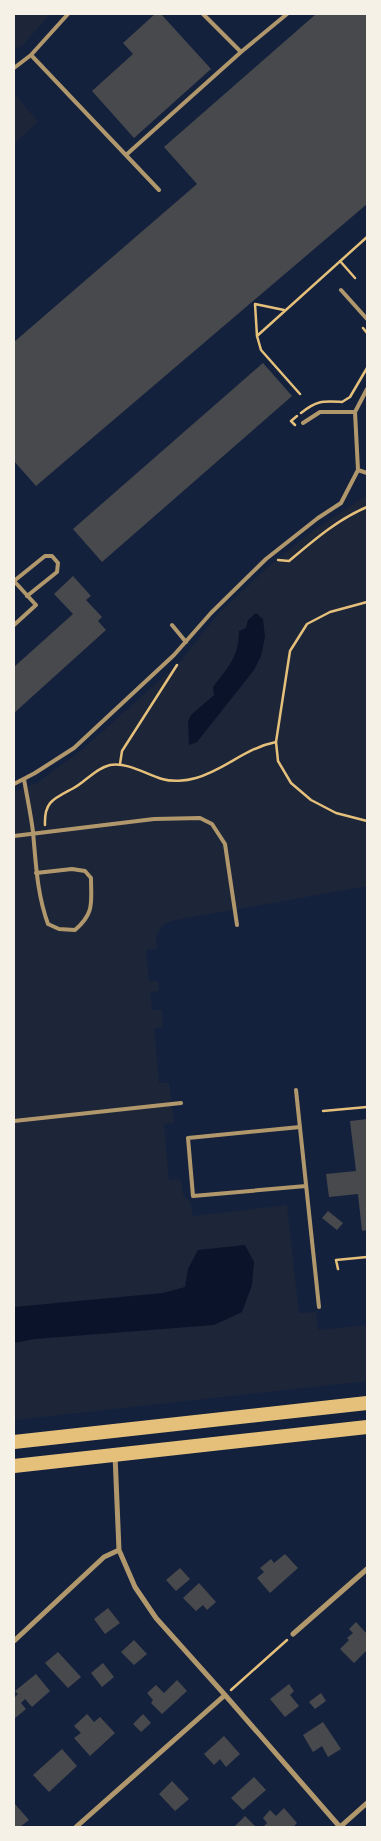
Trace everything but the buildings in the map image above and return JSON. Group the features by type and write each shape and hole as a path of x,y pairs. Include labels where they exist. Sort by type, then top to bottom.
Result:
{"highway":[{"path":"14,1442 367,1404"},
{"path":"14,1466 367,1427"}],"street":[{"path":"115,1455 119,1550 135,1587 156,1618 340,1827 367,1804"},
{"path":"14,1641 104,1557 119,1550"},
{"path":"294,1634 367,1569"},
{"path":"76,1827 225,1695"}],"lane":[{"path":"14,68 31,55 68,14"},
{"path":"203,14 241,52"},
{"path":"126,155 241,52 287,14"},
{"path":"31,55 159,190"},
{"path":"341,290 367,318"},
{"path":"14,784 74,748 178,650 211,613 266,559 318,518 341,503 358,470 355,412 367,389"},
{"path":"302,423 320,412 355,412"},
{"path":"358,470 367,473"},
{"path":"14,625 36,605 27,596 14,581 45,556 52,556 58,563 57,572 27,596"},
{"path":"172,625 186,642"},
{"path":"24,779 33,833 36,873 42,908 48,924 59,929 76,930 87,920 90,908 91,878 85,871 72,869 36,873"},
{"path":"14,836 154,819 200,818 212,824 225,844 237,925"},
{"path":"296,1090 319,1307"},
{"path":"14,1122 181,1103"},
{"path":"300,1127 188,1138 193,1196 306,1186"}],"path":[{"path":"257,336 367,237"},
{"path":"340,261 355,278"},
{"path":"284,310 255,304 257,336 261,350 300,394"},
{"path":"363,328 367,333"},
{"path":"292,421 310,406 321,401 342,402 350,397 367,368"},
{"path":"266,559 289,560 321,534 351,514 367,507"},
{"path":"367,602 330,612 307,624 290,651 276,742 278,760 292,783 311,800 336,813 367,821"},
{"path":"120,764 122,751 182,655 178,650"},
{"path":"45,832 44,812 48,805 57,797 74,788 92,773 120,764 163,779 195,778 211,772 236,757 263,745 276,742"},
{"path":"323,1111 367,1107"},
{"path":"338,1269 336,1260 367,1257"},
{"path":"225,1695 294,1634"}],"shaded area":[{"path":"14,14 50,14 24,44 14,51"},
{"path":"14,95 38,122 14,144"},
{"path":"367,495 367,886 171,921 158,932 156,939 157,949 146,950 149,981 158,981 159,991 150,992 152,1010 162,1010 163,1027 154,1028 159,1083 169,1083 174,1123 164,1124 169,1180 181,1179 183,1194 190,1202 193,1216 287,1205 299,1313 316,1312 318,1330 367,1325 367,1381 14,1420 14,792 37,783 83,749 180,662 219,613 270,565 310,533"},
{"path":"256,613 263,619 265,637 261,656 254,670 197,742 189,745 188,721 191,715 214,695 213,687 235,655 239,631 246,628 248,620"},
{"path":"245,1245 254,1262 252,1285 242,1312 214,1325 35,1339 14,1343 14,1307 163,1293 185,1287 188,1269 198,1250"}]}
